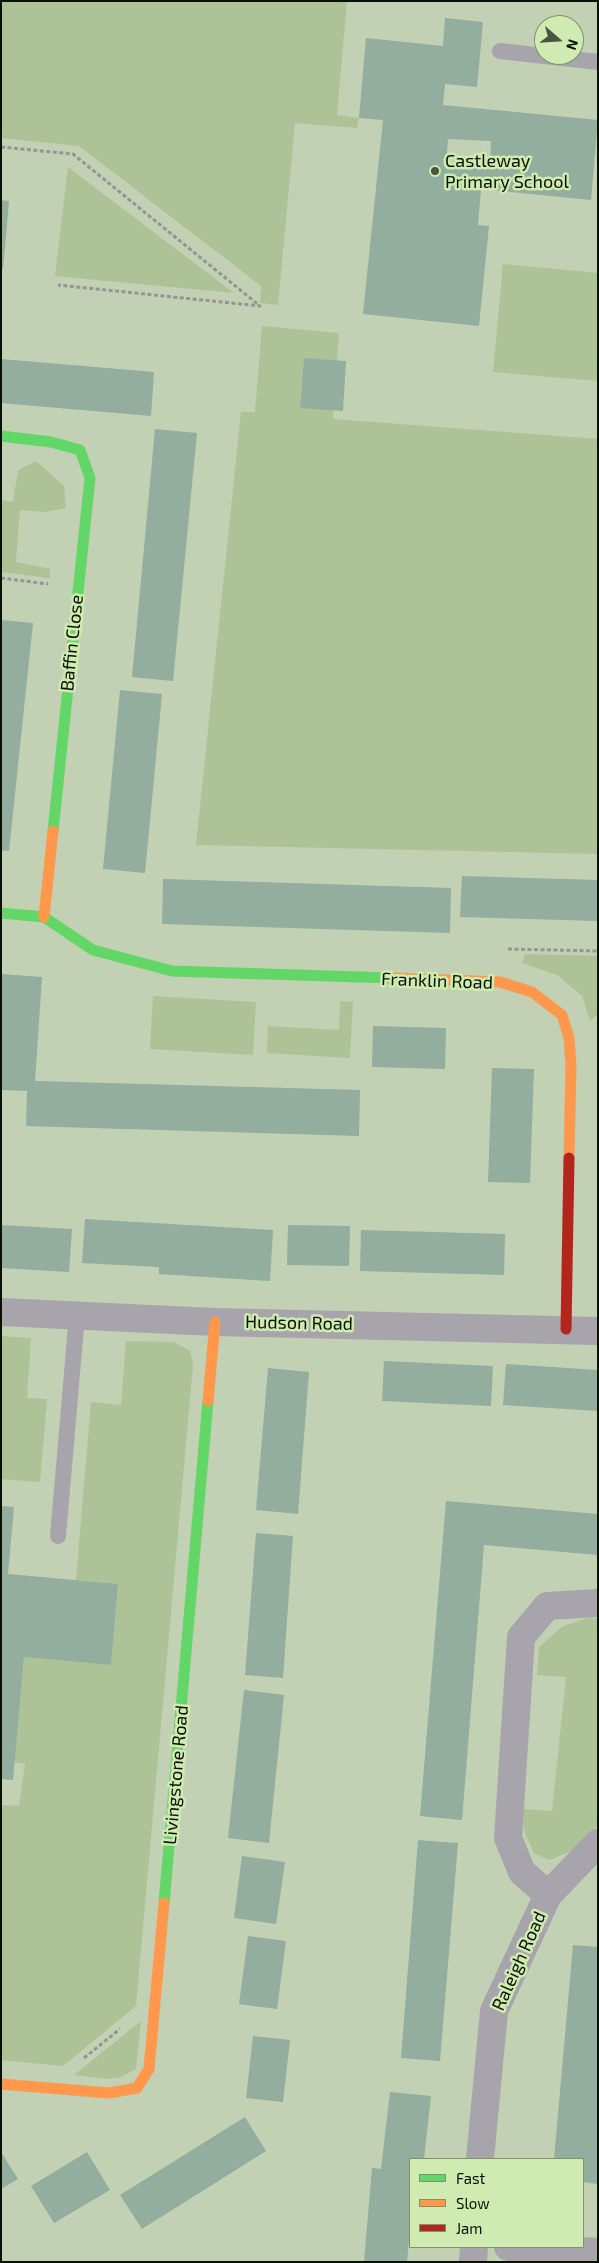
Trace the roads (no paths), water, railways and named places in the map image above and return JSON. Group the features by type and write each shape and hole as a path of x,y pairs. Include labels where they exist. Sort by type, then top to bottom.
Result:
{"street":[{"name":"Baffin Close","path":"1,436 51,442 80,450 90,478 44,917"},
{"name":"Franklin Road","path":"1,913 44,917 93,950 172,972 500,982 532,992 562,1015 569,1038 571,1065 566,1329"},
{"name":"Hudson Road","path":"1,1312 215,1322 598,1331"},
{"name":"Livingstone Road","path":"1,2084 109,2093 137,2088 149,2069 215,1322"},
{"path":"548,1895 522,1872 508,1838 521,1638 547,1606 598,1603"},
{"name":"Raleigh Road","path":"480,2158 494,2011 548,1895 596,1848"},
{"path":"473,2262 474,2248"},
{"path":"526,2248 598,2252"}],"lane":[{"path":"500,52 598,62"},
{"path":"58,1536 77,1315"}],"place":[{"name":"Castleway Primary School","path":"435,171"}]}
